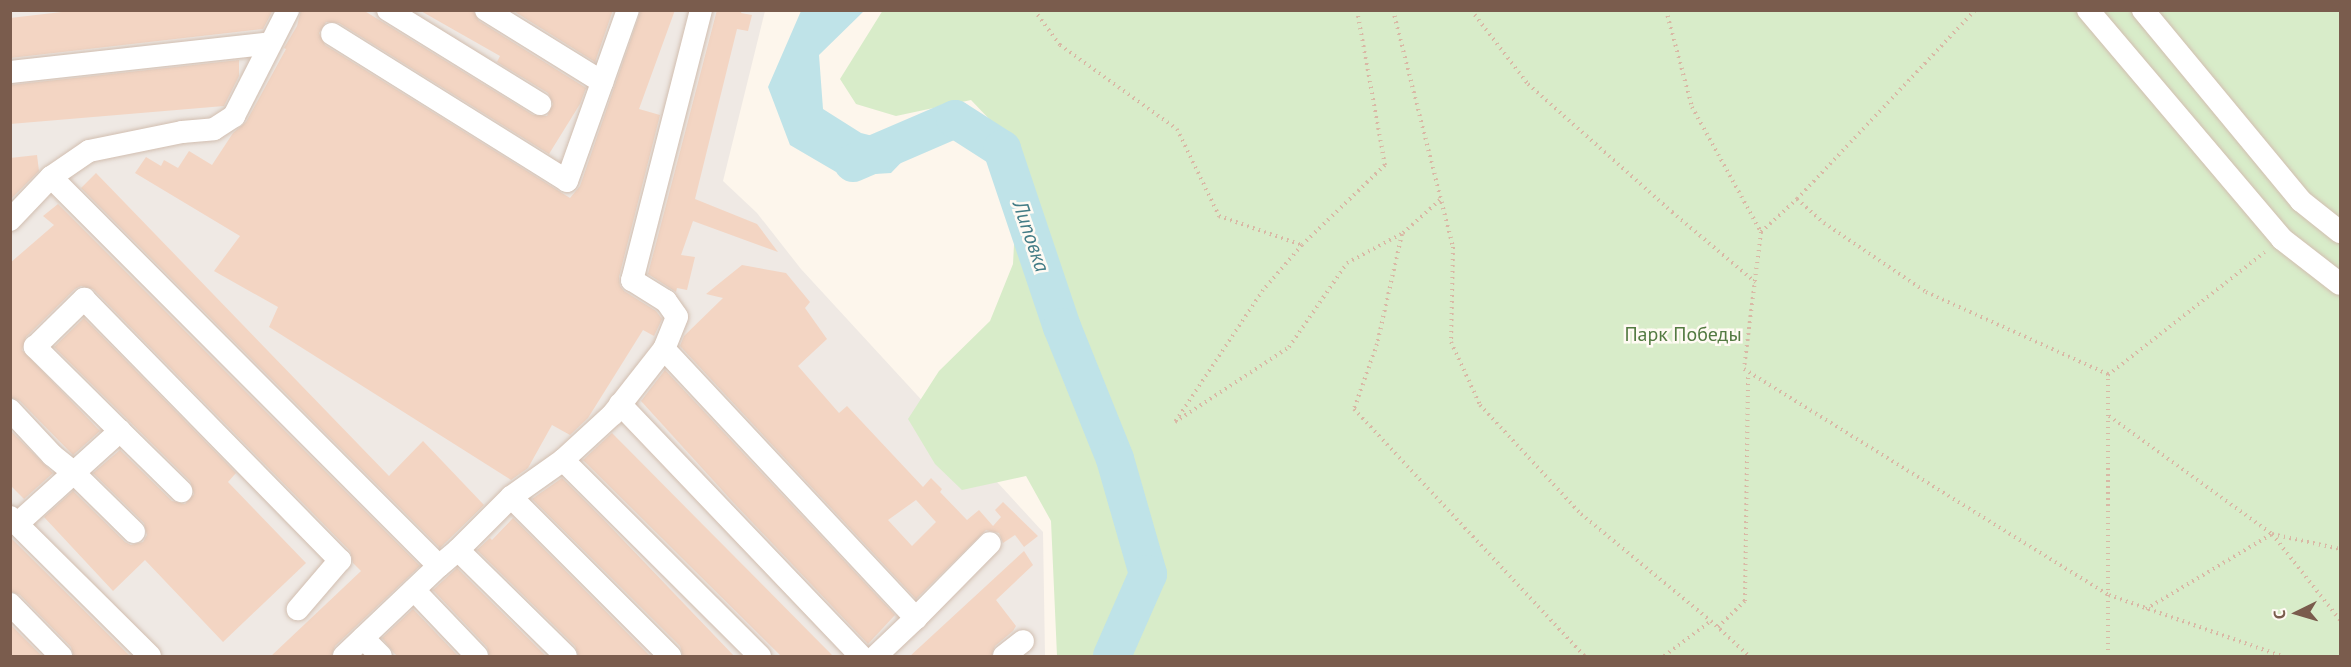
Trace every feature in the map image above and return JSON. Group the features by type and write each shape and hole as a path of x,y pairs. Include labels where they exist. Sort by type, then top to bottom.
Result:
{"street":[{"path":"10,220 51,177 89,151 182,132 214,129 234,116 288,10"},
{"path":"388,10 540,104"},
{"path":"486,10 602,82"},
{"path":"332,34 567,181 628,10"},
{"path":"344,657 511,497 563,460 620,404 664,349 677,317 666,301 632,280 701,10"},
{"path":"2088,10 2282,239 2340,284"},
{"path":"2142,10 2301,201 2340,232"},
{"path":"10,72 264,44"},
{"path":"51,177 439,566"},
{"path":"181,491 35,347 84,299 340,560 298,609"},
{"path":"664,349 916,618"},
{"path":"620,404 861,657"},
{"path":"10,410 52,454 74,472 134,532"},
{"path":"120,431 74,472 14,520 150,657"},
{"path":"563,460 760,657"},
{"path":"511,497 670,657"},
{"path":"876,657 990,543"},
{"path":"458,550 566,657"},
{"path":"414,590 477,657"},
{"path":"10,604 61,657"},
{"path":"363,638 381,657"},
{"path":"1004,657 1023,641"}],"path":[{"path":"1034,10 1060,45 1177,129 1219,216 1302,245"},
{"path":"1357,10 1385,165 1302,245 1263,290 1175,422 1289,347 1347,263 1403,233 1441,199"},
{"path":"1393,10 1453,247 1451,342 1480,405 1581,514 1711,621 1749,657"},
{"path":"1471,10 1528,84 1672,212 1755,282"},
{"path":"1666,10 1692,107 1761,232 1744,369 2109,595 2281,657"},
{"path":"1761,232 1797,199 1975,10"},
{"path":"1797,199 1824,223 1926,292 2108,375"},
{"path":"1403,233 1377,344 1354,409 1584,657"},
{"path":"2108,375 2282,239"},
{"path":"1718,627 1745,601 1748,372"},
{"path":"2108,375 2108,657"},
{"path":"2108,416 2272,534 2340,620"},
{"path":"2146,609 2272,534 2340,549"},
{"path":"1664,657 1711,621"}],"shaded area":[{"path":"10,11 765,11 723,181 757,213 801,269 1043,532 1045,656 11,656"}],"green space":[{"name":"Парк Победы","path":"883,10 2340,11 2340,656 1057,656 1051,521 1026,476 962,490 935,464 908,419 939,371 990,321 1013,264 1019,150 971,100 896,116 856,104 840,79"}],"water":[{"path":"801,11 864,11 819,55 823,109 861,133 916,147 891,173 843,176 790,145 768,87"}],"building":[{"path":"79,10 273,10 263,29 10,58 10,18"},
{"path":"301,10 363,10 533,115 547,116 553,104 548,93 497,62 500,56 419,10 473,10 479,21 586,88 580,104 549,154 339,23 326,22 319,33 325,45 570,198 580,186 641,10 675,10 639,109 660,115 619,277 620,286 624,291 656,311 662,319 654,336 643,330 588,418 570,435 552,425 528,468 511,480 269,327 278,307 214,271 240,236 135,173 146,157 161,166 164,160 178,168 189,151 212,165 233,133 246,122 286,49 284,48 297,26"},
{"path":"512,10 613,10 595,62"},
{"path":"717,10 742,10 741,13 752,15 748,31 737,29 695,199 757,224 778,252 693,221 681,255 695,257 687,290 677,288 676,292 648,274"},
{"path":"239,60 239,76 224,106 10,124 10,85"},
{"path":"37,155 39,171 10,200 10,158"},
{"path":"96,173 389,476 423,441 484,505 440,548 81,188"},
{"path":"58,204 420,566 335,646 331,657 270,657 361,571 353,563 350,551 93,289 81,286 75,289 26,337 22,350 100,431 73,455 20,401 10,397 10,263 54,225 43,216"},
{"path":"742,265 786,273 810,302 805,308 827,339 798,366 839,413 847,406 923,487 931,478 942,489 940,492 967,520 979,510 993,526 1001,517 995,510 1003,502 1038,536 1024,547 1015,535 1003,543 999,533 986,530 916,599 680,346 684,336 723,298 706,294","holes":["916,500 936,522 912,546 888,520"]},
{"path":"84,318 236,473 228,482 306,563 223,642 145,560 113,591 44,517 73,491 125,542 131,545 143,542 147,535 144,523 93,473 120,450 172,501 185,504 194,494 190,481 54,347"},
{"path":"665,370 895,615 868,644 641,401"},
{"path":"10,430 53,473 24,499 10,485"},
{"path":"612,433 834,657 782,657 583,460"},
{"path":"562,478 735,657 683,657 680,646 532,499"},
{"path":"513,518 651,657 579,657 575,646 477,550 490,538 492,540"},
{"path":"10,537 131,657 74,657 71,647 20,595 10,591"},
{"path":"1024,551 1033,565 996,600 1016,626 995,646 991,657 909,657"},
{"path":"457,568 547,657 490,657 487,647 433,590"},
{"path":"413,609 459,657 398,657 394,653 382,638"},
{"path":"10,624 43,657 10,657"}],"waterway":[{"name":"Липовка","path":"853,163 955,119 1002,149 1062,327 1115,459 1148,574 1112,656"}]}
